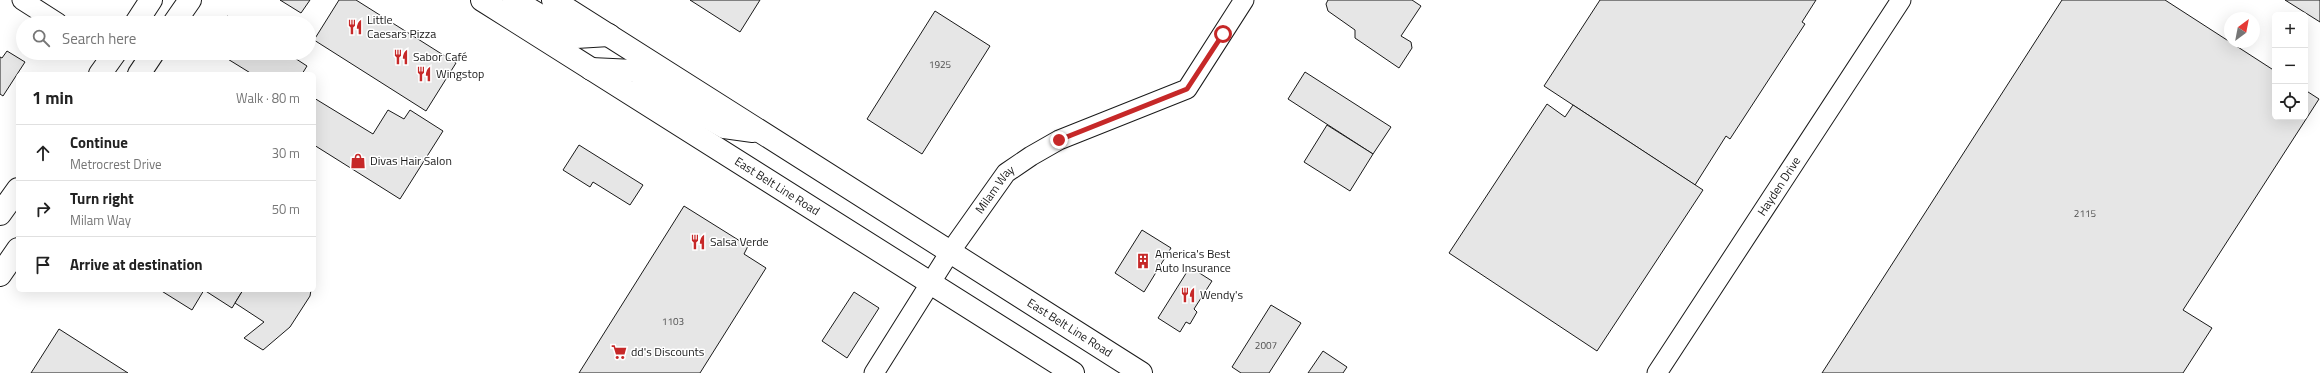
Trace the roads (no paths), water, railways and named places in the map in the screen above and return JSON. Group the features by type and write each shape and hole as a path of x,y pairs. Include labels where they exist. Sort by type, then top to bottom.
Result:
{"main road":[{"path":"141,16 151,0"},
{"path":"179,16 190,0"},
{"name":"East Belt Line Road","path":"482,0 1073,373"},
{"path":"514,0 576,37 609,35"},
{"name":"East Belt Line Road","path":"553,0 1141,373"},
{"path":"140,72 148,60"},
{"path":"591,69 634,71 665,93 724,127 762,132"},
{"path":"0,214 16,192"},
{"path":"0,275 16,252"}],"street":[{"path":"22,0 47,16"},
{"name":"Milam Way","path":"874,373 930,282 1006,174 1031,156 1059,140 1187,89 1244,0"},
{"name":"Hayden Drive","path":"1657,373 1901,0"}],"place":[{"name":"Little Caesars Pizza","path":"355,27"},
{"name":"Sabor Café","path":"401,57"},
{"name":"Wingstop","path":"424,74"},
{"name":"Divas Hair Salon","path":"358,161"},
{"name":"Salsa Verde","path":"698,242"},
{"name":"America's Best Auto Insurance","path":"1143,261"},
{"name":"Wendy's","path":"1188,295"},
{"name":"dd's Discounts","path":"619,352"}]}
